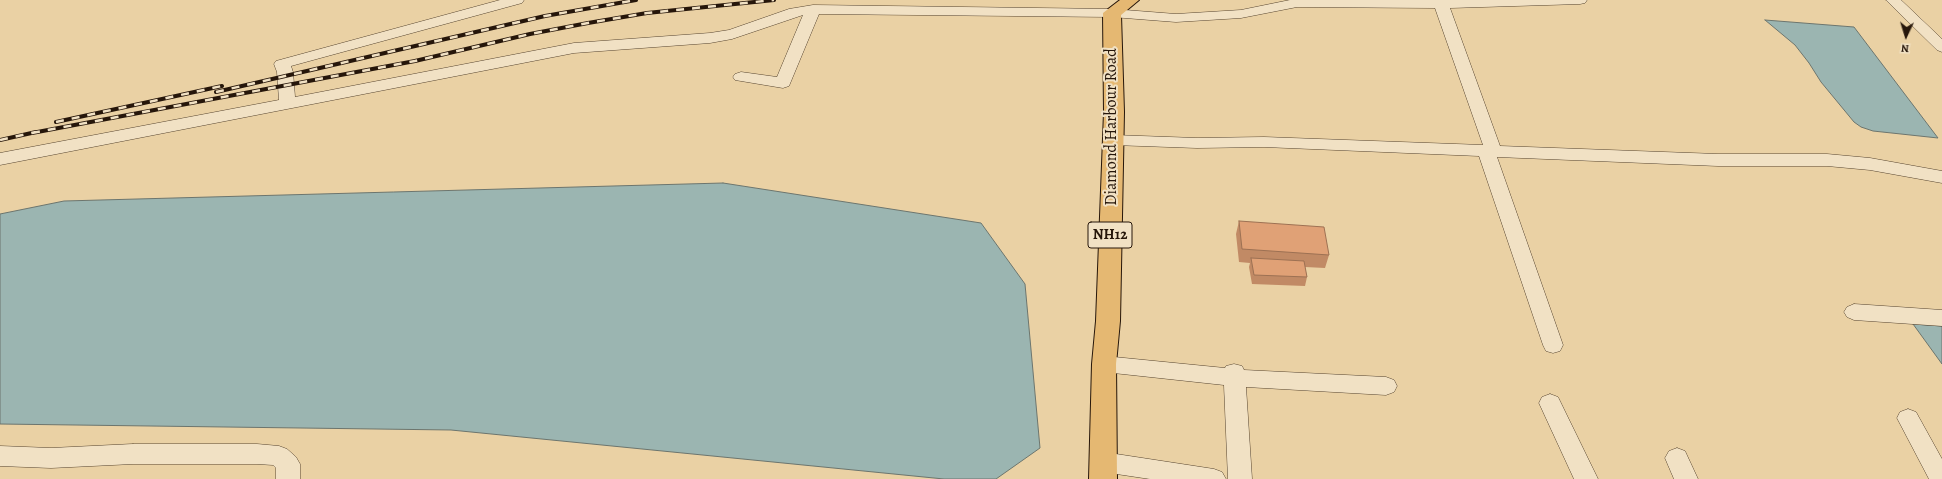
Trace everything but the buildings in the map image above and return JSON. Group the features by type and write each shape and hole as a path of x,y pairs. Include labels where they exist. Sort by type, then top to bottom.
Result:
{"highway":[{"path":"1112,13 1131,0"},
{"name":"Diamond Harbour Road","path":"1103,471 1104,364 1108,321 1113,140 1112,13"}],"street":[{"path":"287,102 282,64 517,0"},
{"path":"0,159 168,127 287,102 574,48 710,38 732,34 794,12 813,9 1112,13 1176,18 1241,14 1297,3 1507,3 1580,0"},
{"path":"1893,0 1942,47"},
{"path":"1441,2 1553,344"},
{"path":"741,77 783,82 813,9"},
{"path":"1113,140 1197,143 1264,142 1718,160 1827,160 1870,164 1942,177"},
{"path":"1854,312 1942,318"},
{"path":"1104,364 1386,386"},
{"path":"1234,375 1240,479"},
{"path":"1550,403 1586,479"},
{"path":"1908,418 1938,467"},
{"path":"0,456 52,458 133,454 257,454 279,456 288,464 288,479"},
{"path":"1677,458 1686,479"},
{"path":"1103,471 1214,479"}],"water":[{"path":"1765,20 1854,27 1938,138 1873,131 1861,127 1854,122 1821,82 1795,45"},
{"path":"723,183 981,223 1025,284 1040,448 996,479 944,479 451,430 0,424 0,214 64,201"},
{"path":"1913,324 1942,326 1942,364"}],"railway":[{"path":"216,92 545,16 636,0"},
{"path":"32,133 415,61 530,34 588,23 647,13 774,0"},
{"path":"56,122 222,86"},
{"path":"0,140 36,132"}]}
